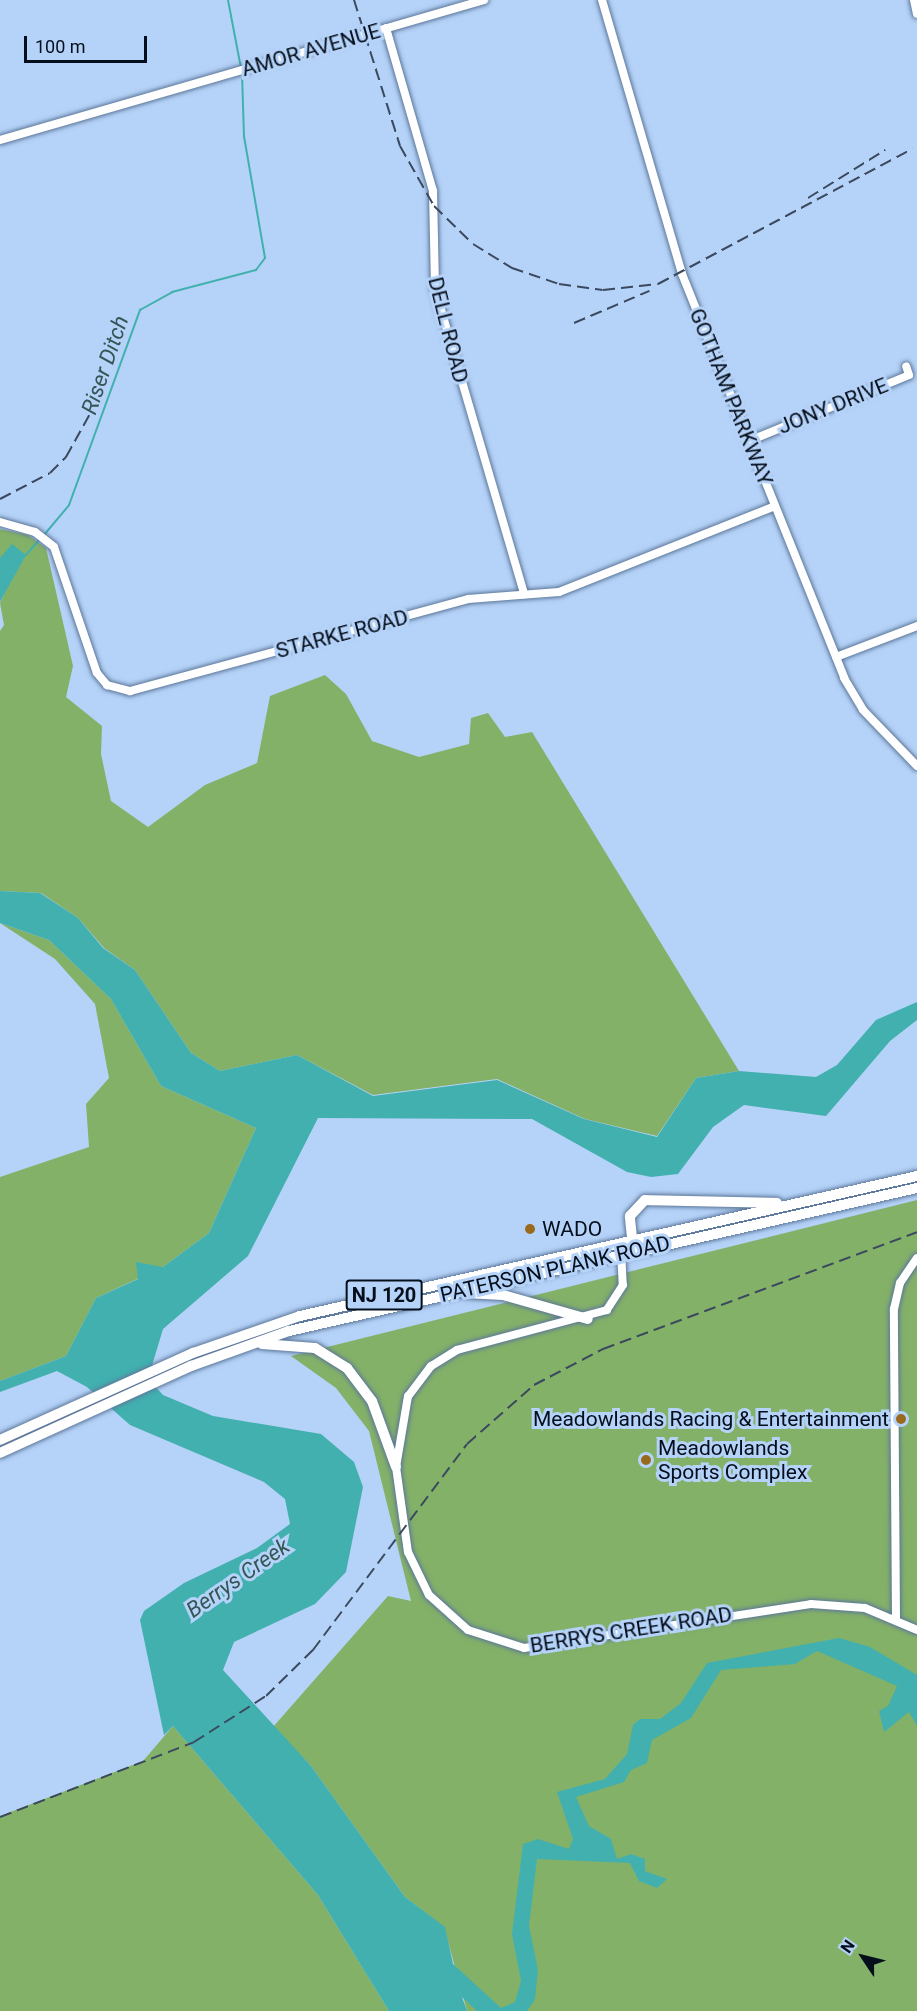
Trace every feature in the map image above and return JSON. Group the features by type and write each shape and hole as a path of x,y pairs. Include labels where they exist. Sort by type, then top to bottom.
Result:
{"main road":[{"name":"PATERSON PLANK ROAD","path":"0,1453 96,1409 158,1375 308,1314 620,1248 795,1203 917,1176"},
{"name":"PATERSON PLANK ROAD","path":"633,1245 917,1188"},
{"path":"633,1245 633,1211 650,1198 795,1203"},
{"name":"PATERSON PLANK ROAD","path":"0,1440 91,1398 247,1345 620,1248"},
{"path":"450,1292 503,1295 588,1319"},
{"path":"247,1345 296,1343 341,1362 372,1401 396,1467"}],"street":[{"name":"AMOR AVENUE","path":"0,140 484,0"},
{"name":"GOTHAM PARKWAY","path":"602,0 673,248 836,657 855,700 917,766"},
{"path":"914,0 917,14"},
{"name":"DELL ROAD","path":"386,28 433,191 435,289 524,594"},
{"name":"JONY DRIVE","path":"749,441 909,375 906,366"},
{"name":"STARKE ROAD","path":"0,522 35,532 61,556 97,672 121,691 468,599 559,592 776,506"},
{"path":"836,657 917,626"},
{"name":"BERRYS CREEK ROAD","path":"620,1248 619,1296 588,1319 466,1347 438,1360 404,1405 396,1467 407,1547 423,1586 451,1618 495,1642 555,1646 811,1604 865,1608 896,1619 917,1630"},
{"path":"896,1619 894,1309 900,1283 917,1258"}],"shaded area":[{"path":"0,529 28,535 46,548 73,666 66,697 102,726 101,754 111,801 148,827 205,785 257,763 270,696 325,675 346,694 372,741 419,757 469,744 471,718 488,713 505,737 532,732 739,1071 696,1078 657,1136 585,1119 497,1079 373,1095 297,1055 220,1071 191,1053 135,970 104,948 78,918 41,893 0,891 0,631 4,625 0,603 18,565 0,558"},
{"path":"0,923 49,940 111,999 161,1086 256,1128 209,1233 163,1267 96,1298 66,1356 0,1381 0,1177 89,1147 86,1104 109,1078 95,1004 55,959"},
{"path":"917,1200 917,2011 467,2011 444,1927 405,1897 311,1766 273,1727 388,1596 411,1601 369,1431 336,1388 291,1356"},
{"path":"173,1726 318,1895 389,2011 0,2011 0,1816 143,1761"}],"water":[{"path":"12,544 26,555 0,602 0,558"},
{"name":"Berrys Creek","path":"0,891 40,893 78,918 103,948 135,970 191,1053 220,1071 297,1055 373,1096 497,1080 584,1119 657,1137 696,1078 739,1071 816,1077 837,1065 876,1020 917,1002 917,1020 890,1041 826,1116 744,1105 713,1127 678,1174 651,1177 627,1172 532,1119 318,1118 248,1256 163,1329 148,1379 163,1395 213,1416 321,1434 354,1462 363,1487 346,1572 315,1604 234,1642 223,1670 311,1766 405,1897 445,1927 453,1964 501,2008 515,2002 521,1981 512,1934 523,1844 538,1839 569,1849 573,1839 557,1792 605,1779 627,1754 633,1725 640,1719 660,1719 681,1703 707,1663 839,1638 870,1647 917,1675 917,1726 909,1712 884,1732 879,1711 888,1706 897,1686 817,1651 795,1664 721,1670 691,1718 652,1740 647,1763 631,1770 624,1782 576,1797 589,1826 611,1839 617,1859 631,1854 645,1859 645,1871 667,1879 657,1888 639,1881 630,1863 537,1859 529,1926 538,1970 535,1999 527,2011 477,2011 462,1997 467,2011 389,2011 318,1895 173,1726 164,1735 140,1620 144,1611 184,1583 257,1548 290,1524 285,1499 264,1482 130,1425 87,1387 57,1371 0,1392 0,1381 66,1356 96,1298 138,1279 136,1262 163,1267 209,1233 256,1128 161,1086 111,999 49,940 0,923"}],"waterway":[{"name":"Riser Ditch","path":"228,0 241,68"},
{"name":"Riser Ditch","path":"44,535 69,505 140,310 172,292 256,270 265,258 244,137 242,74"},
{"name":"Riser Ditch","path":"26,555 40,539"}],"railway":[{"path":"354,0 400,146 434,206 473,244 512,268 559,284 603,290 658,284 912,149"},
{"path":"808,198 885,150"},
{"path":"574,323 649,291"},
{"path":"0,499 50,473 66,457 95,405"},
{"path":"0,1817 194,1742 266,1696 313,1650 467,1444 534,1385 603,1349 917,1232"}],"place":[{"name":"WADO","path":"530,1229"},
{"name":"Meadowlands Racing & Entertainment","path":"901,1419"},
{"name":"Meadowlands Sports Complex","path":"646,1460"}]}
